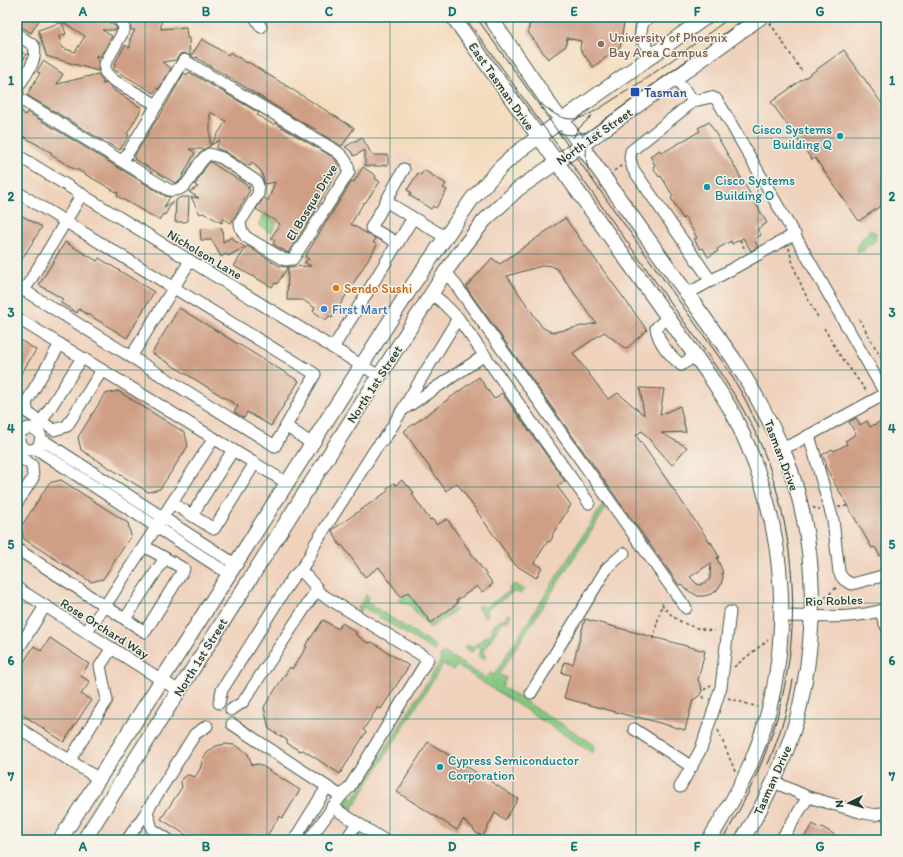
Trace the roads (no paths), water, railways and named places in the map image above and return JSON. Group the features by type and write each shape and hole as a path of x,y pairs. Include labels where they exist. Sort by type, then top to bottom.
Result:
{"main road":[{"name":"East Tasman Drive","path":"453,17 538,136"},
{"path":"490,17 561,120"},
{"name":"North 1st Street","path":"60,840 444,237 467,205 484,185 518,151 706,17"},
{"name":"North 1st Street","path":"84,840 446,271 471,237 498,207 518,189 675,79 765,19"},
{"name":"Tasman Drive","path":"561,120 749,382 763,407 782,449 796,490 808,545 812,594 808,661 794,728 774,782 742,840"},
{"name":"Tasman Drive","path":"538,136 720,392 737,421 758,472 768,503 777,548 782,616 779,659 769,708 761,736 739,788 709,840"}],"street":[{"path":"117,17 124,26 124,30 105,64 105,72 113,80 157,105 123,161"},
{"path":"254,17 261,27"},
{"path":"650,17 643,22 640,36 652,55"},
{"name":"El Bosque Drive","path":"17,34 34,46 36,52 35,59 18,87 17,92 20,100 169,190 182,188 204,158 209,154 222,158 256,181 258,184 258,194 240,222 240,228 243,233 246,237 285,260 293,259 349,172 344,157 184,60 157,105"},
{"path":"675,79 694,101"},
{"path":"711,281 633,169 630,158 631,151 694,101 706,97 716,98 886,395 782,449"},
{"name":"Nicholson Lane","path":"17,155 379,376"},
{"path":"398,243 371,228 387,202 404,169"},
{"path":"17,192 66,221 315,374 275,446 21,289 66,221 82,194"},
{"path":"387,202 444,237"},
{"path":"333,348 413,218"},
{"path":"687,294 795,234"},
{"path":"131,357 190,261"},
{"path":"446,271 686,608"},
{"path":"432,294 458,318 589,503"},
{"path":"668,317 656,328 657,335 664,348 681,365 695,356"},
{"path":"17,318 287,483"},
{"path":"219,703 222,690 293,577 301,570 311,555 315,544 376,448 386,435 458,318"},
{"path":"60,344 26,403 28,413 38,435 41,452 156,527 232,569"},
{"path":"401,411 485,355"},
{"path":"19,455 35,449 38,435 82,358"},
{"path":"38,435 67,426 102,370"},
{"path":"286,426 312,444"},
{"path":"17,503 33,478 32,466 19,455 19,437 27,428 33,429 46,442 163,517 232,569"},
{"path":"809,436 833,520 839,572 841,576 844,580 852,584 886,574"},
{"path":"86,632 105,606 214,438"},
{"path":"192,515 233,450"},
{"path":"172,503 214,529 254,463"},
{"path":"17,549 145,632 184,569 144,546"},
{"path":"531,693 607,568 624,553"},
{"path":"125,620 165,558"},
{"path":"231,710 243,702 316,591 317,588 301,570"},
{"name":"Rose Orchard Way","path":"17,588 179,691"},
{"path":"309,840 340,796 349,788 428,659 316,591"},
{"path":"17,651 45,606"},
{"path":"883,610 883,621 886,626"},
{"name":"Rio Robles","path":"782,616 856,614 883,610"},
{"path":"680,787 701,748 718,695 722,676 730,612"},
{"path":"70,760 107,700 100,666 112,648"},
{"path":"232,724 340,796"},
{"path":"127,840 195,734 208,726"},
{"path":"17,727 99,779"},
{"path":"634,729 692,767"},
{"path":"774,782 808,797 875,815 883,813 886,810"},
{"path":"294,840 327,787"},
{"path":"781,840 808,797"},
{"path":"332,807 379,839"},
{"path":"147,811 152,829 169,840"},
{"path":"346,840 357,823"}],"tram line":[{"path":"464,17 566,156 716,366 757,435 771,471 784,521 790,563 793,605 791,646 784,686 774,726 761,765 743,803 722,840"},
{"path":"476,17 727,368 745,399 759,428"},
{"path":"541,103 553,113 563,118 573,119 588,115 644,80 731,17"},
{"path":"557,133 571,135 587,132 747,17"},
{"path":"573,138 578,129 592,116"},
{"path":"589,171 586,159 587,148 590,138 597,128"},
{"path":"768,764 783,723 793,680"}],"place":[{"name":"University of Phoenix Bay Area Campus","path":"601,44"},
{"name":"Tasman","path":"635,92"},
{"name":"Cisco Systems Building Q","path":"840,136"},
{"name":"Cisco Systems Building O","path":"707,187"},
{"name":"Sendo Sushi","path":"336,288"},
{"name":"First Mart","path":"324,309"},
{"name":"Cypress Semiconductor Corporation","path":"440,767"}]}
